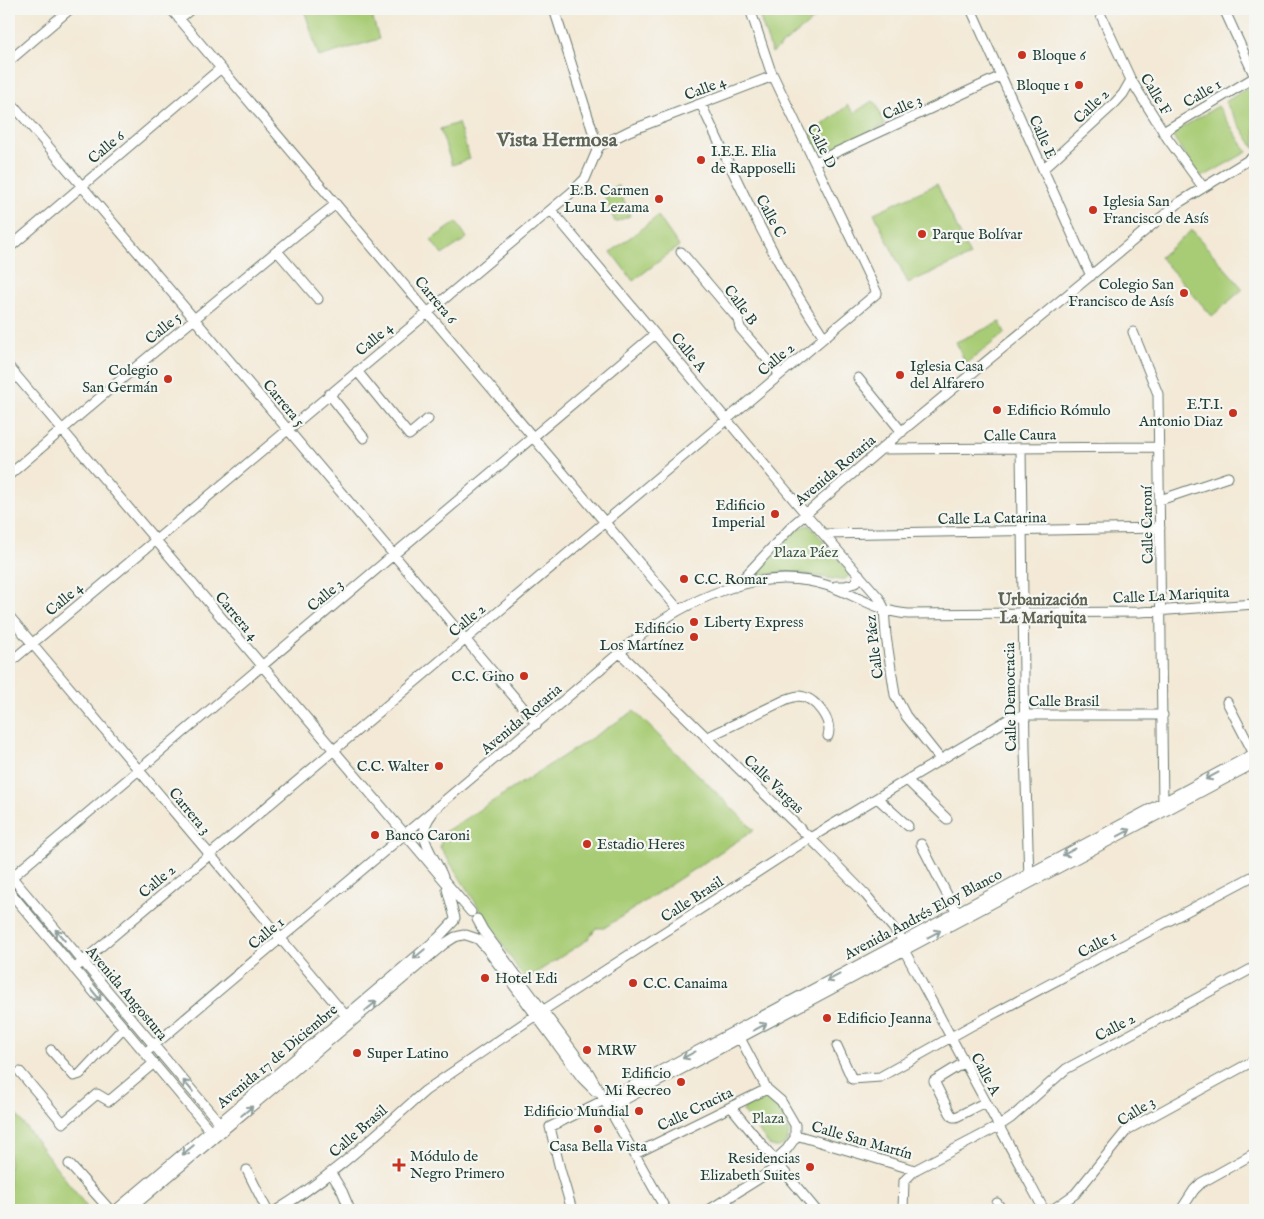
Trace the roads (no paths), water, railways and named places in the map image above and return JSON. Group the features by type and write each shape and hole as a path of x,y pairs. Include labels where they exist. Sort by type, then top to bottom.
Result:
{"street":[{"path":"9,61 60,12 70,9"},
{"name":"Carrera 6","path":"171,9 680,610"},
{"path":"179,19 191,9"},
{"path":"554,9 598,148"},
{"name":"Calle D","path":"750,9 773,76 877,293"},
{"name":"Calle E","path":"971,9 1091,276"},
{"name":"Calle F","path":"1098,9 1131,80 1163,132 1203,187"},
{"path":"1224,9 1255,77"},
{"name":"Calle 6","path":"9,248 221,68"},
{"name":"Calle 4","path":"9,663 551,210 585,178 598,148 606,141 773,76"},
{"name":"Calle 3","path":"814,162 1001,76"},
{"name":"Calle 1","path":"1163,132 1255,77"},
{"name":"Calle 2","path":"1043,169 1114,104 1123,94 1131,80"},
{"name":"Carrera 5","path":"9,100 537,724"},
{"name":"Calle C","path":"701,104 743,193 791,285 824,337"},
{"name":"Avenida Rotaria","path":"405,834 653,626 680,610 735,588 805,513 881,449 1172,208 1255,156"},
{"name":"Calle 5","path":"9,475 336,204"},
{"name":"Calle A","path":"551,210 805,513"},
{"path":"277,251 318,299"},
{"name":"Calle B","path":"681,252 738,319 740,328 780,374"},
{"name":"Calle 2","path":"74,969 877,293"},
{"name":"Calle Caroní","path":"1133,332 1158,394 1163,812"},
{"name":"Calle 3","path":"10,875 262,666 655,334"},
{"name":"Carrera 4","path":"9,367 474,916 540,1013"},
{"path":"357,371 409,435 428,419"},
{"path":"858,378 902,432"},
{"path":"329,394 364,438"},
{"name":"Calle Caura","path":"881,449 1159,448"},
{"name":"Calle Democracia","path":"1021,449 1024,714 1030,883"},
{"path":"1160,500 1228,477"},
{"name":"Calle Páez","path":"805,513 879,598 884,608 889,660 895,695 906,716 941,760"},
{"name":"Calle La Catarina","path":"824,534 1160,528"},
{"path":"830,586 852,584 857,581 859,574"},
{"name":"Calle La Mariquita","path":"735,588 760,581 783,578 808,581 830,586 884,608 908,614 1162,611 1255,604"},
{"name":"Carrera 3","path":"9,616 349,1019"},
{"name":"Calle Vargas","path":"620,653 866,895 904,945"},
{"path":"706,738 787,699 799,696 814,703 826,718 829,729 828,736"},
{"path":"1227,702 1255,756"},
{"name":"Calle Brasil","path":"277,1210 302,1195 331,1173 425,1091 540,1013 810,838 1012,717 1024,714 1162,715"},
{"name":"Avenida Andrés Eloy Blanco","path":"607,1104 740,1038 904,945 956,912 1163,802 1255,756"},
{"name":"Avenida Andrés Eloy Blanco","path":"607,1104 904,945 1030,883 1163,812 1255,756"},
{"path":"907,780 946,819"},
{"path":"877,798 908,826"},
{"name":"Avenida Rotaria","path":"438,807 427,820 424,838 445,882"},
{"name":"Calle 1","path":"145,1053 405,834"},
{"path":"921,844 956,912"},
{"name":"Avenida Angostura","path":"10,875 222,1126"},
{"name":"Calle 1","path":"837,1046 852,1079 880,1076 1255,875"},
{"name":"Carrera 4","path":"445,882 451,899 454,919"},
{"name":"Avenida Angostura","path":"9,891 214,1134"},
{"path":"465,935 472,933 476,928 474,916 462,911 454,919 455,930 465,935 481,941 589,1073 666,1210"},
{"name":"Avenida 17 de Diciembre","path":"349,1019 438,938 454,919"},
{"name":"Avenida 17 de Diciembre","path":"129,1210 222,1126 349,1019 444,944 455,937 465,935"},
{"name":"Calle A","path":"904,945 1044,1210"},
{"name":"Calle 2","path":"1000,1126 1066,1069 1255,968"},
{"path":"51,1050 74,1076 80,1074 124,1027"},
{"name":"Calle San Martín","path":"740,1038 767,1089 778,1097 795,1125 796,1135 777,1164"},
{"name":"Calle 3","path":"1052,1210 1075,1194 1127,1130 1255,1060"},
{"path":"965,1062 934,1081 950,1113 953,1117 958,1116 986,1102"},
{"path":"20,1072 63,1123 97,1094 109,1101 154,1063"},
{"name":"Calle Crucita","path":"634,1154 767,1089"},
{"path":"572,1210 550,1127 607,1104"},
{"path":"731,1107 816,1210"},
{"name":"Calle San Martín","path":"796,1135 915,1170 1000,1126"},
{"name":"Avenida 17 de Diciembre","path":"116,1210 214,1134"},
{"path":"1182,1210 1194,1190 1201,1183 1255,1153"},
{"path":"69,1164 110,1210"},
{"path":"709,1210 777,1164"},
{"path":"247,1170 266,1210"},
{"path":"903,1210 904,1181 915,1170"},
{"path":"331,1173 342,1191 350,1210"},
{"path":"725,1200 733,1210"}],"place":[{"name":"Bloque 6","path":"1022,55"},
{"name":"Bloque 1","path":"1079,85"},
{"name":"I.E.E. Elia de Rapposelli","path":"701,160"},
{"name":"E.B. Carmen Luna Lezama","path":"659,199"},
{"name":"Iglesia San Francisco de Asís","path":"1093,210"},
{"name":"Parque Bolívar","path":"922,234"},
{"name":"Colegio San Francisco de Asís","path":"1184,293"},
{"name":"Iglesia Casa del Alfarero","path":"900,375"},
{"name":"Colegio San Germán","path":"168,379"},
{"name":"Edificio Rómulo","path":"997,410"},
{"name":"E.T.I. Antonio Diaz","path":"1233,413"},
{"name":"Edificio Imperial","path":"775,514"},
{"name":"C.C. Romar","path":"684,579"},
{"name":"Liberty Express","path":"694,622"},
{"name":"Edificio Los Martínez","path":"694,637"},
{"name":"C.C. Gino","path":"524,676"},
{"name":"C.C. Walter","path":"439,766"},
{"name":"Banco Caroni","path":"375,835"},
{"name":"Estadio Heres","path":"587,844"},
{"name":"Hotel Edi","path":"485,978"},
{"name":"C.C. Canaima","path":"633,983"},
{"name":"Edificio Jeanna","path":"827,1018"},
{"name":"MRW","path":"587,1050"},
{"name":"Super Latino","path":"357,1053"},
{"name":"Edificio Mi Recreo","path":"681,1082"},
{"name":"Edificio Mundial","path":"639,1111"},
{"name":"Casa Bella Vista","path":"598,1129"},
{"name":"Módulo de Negro Primero","path":"399,1165"},
{"name":"Residencias Elizabeth Suites","path":"810,1167"}],"district":[{"name":"Vista Hermosa","path":"557,139"},
{"name":"Urbanización La Mariquita","path":"1043,608"}],"park label":[{"name":"Plaza Páez","path":"806,552"},
{"name":"Plaza","path":"768,1118"}]}
